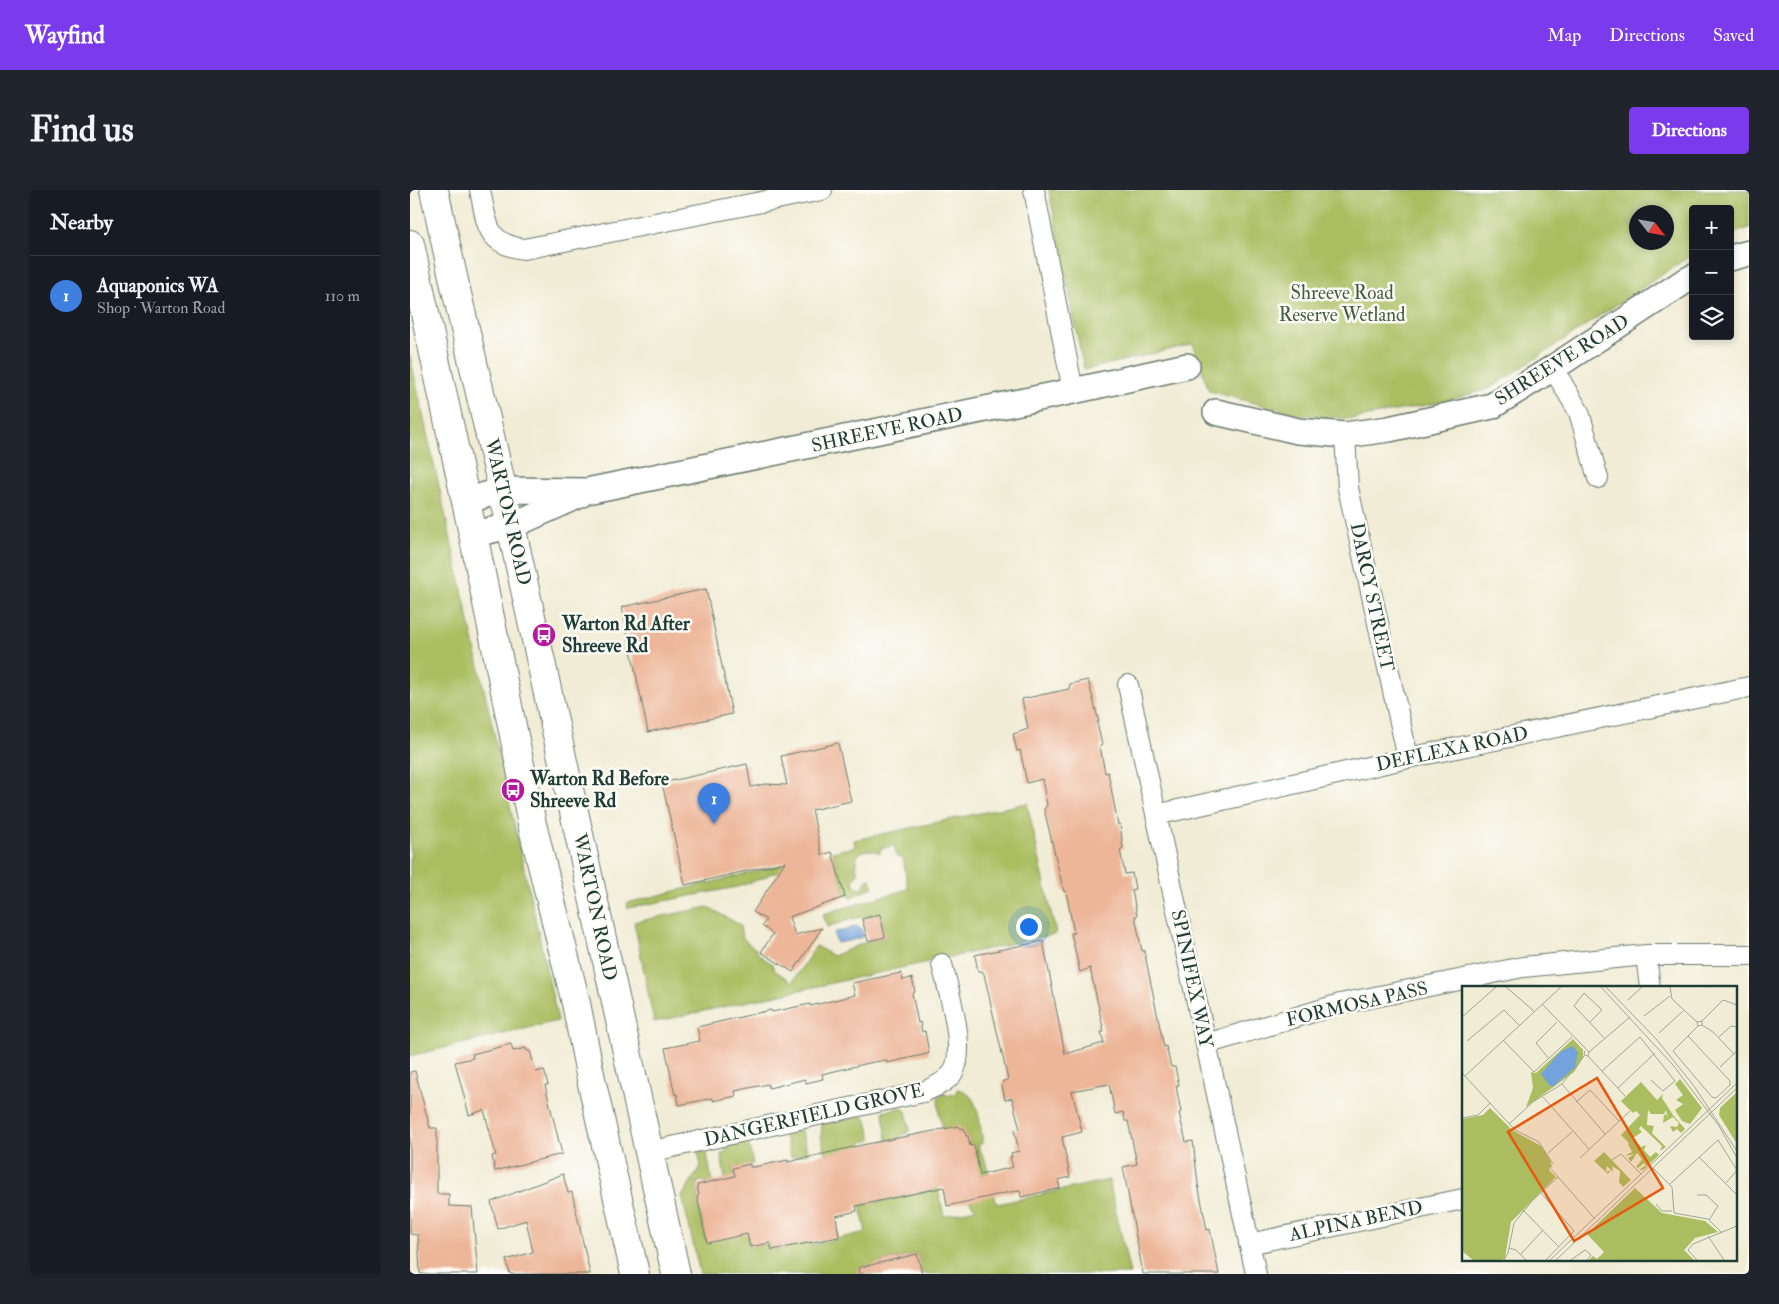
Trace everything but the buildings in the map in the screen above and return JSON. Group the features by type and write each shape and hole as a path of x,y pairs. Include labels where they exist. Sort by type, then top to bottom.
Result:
{"main road":[{"name":"WARTON ROAD","path":"434,190 503,490 676,1274"},
{"name":"WARTON ROAD","path":"410,244 473,534 532,824 576,1003 591,1079 635,1274"},
{"path":"420,289 454,281"},
{"path":"576,1003 575,966 568,917 572,904 582,891 591,887"}],"street":[{"path":"480,190 488,227 493,236 502,244 524,249 822,190"},
{"path":"1034,190 1073,392"},
{"path":"1734,257 1749,253"},
{"name":"SHREEVE ROAD","path":"1216,412 1298,431 1345,434 1389,429 1492,406 1554,368 1689,279"},
{"name":"SHREEVE ROAD","path":"466,501 503,490 587,491 1073,392 1187,366"},
{"path":"1554,368 1579,412 1598,478"},
{"name":"DARCY STREET","path":"1345,434 1348,488 1408,758"},
{"name":"SHREEVE ROAD","path":"473,534 511,526 587,491"},
{"name":"SPINIFEX WAY","path":"1128,685 1256,1274"},
{"name":"DEFLEXA ROAD","path":"1156,815 1408,758 1749,687"},
{"path":"1646,955 1650,986"},
{"name":"FORMOSA PASS","path":"1206,1044 1340,1004 1523,967 1646,955 1749,955"},
{"name":"DANGERFIELD GROVE","path":"649,1152 923,1092 945,1081 952,1073 959,1059 959,1042 942,964"},
{"name":"ALPINA BEND","path":"1249,1244 1462,1199"}],"green space":[{"name":"Shreeve Road Reserve Wetland","path":"1049,190 1749,190 1749,228 1734,234 1734,205 1689,205 1689,257 1491,388 1443,402 1352,419 1296,414 1209,391 1193,344 1084,370"},
{"path":"410,356 558,1021 410,1056"},
{"path":"1027,803 1056,934 654,1022 634,922 708,907 740,925 741,933 746,942 772,964 774,970 792,982 816,946 833,956 868,941 885,937 880,914 856,918 827,927 823,914 908,889 903,858 897,857 894,846 881,848 880,853 868,850 860,853 857,857 856,867 858,873 853,880 855,886 863,889 866,881 871,879 873,887 850,898 849,894 844,894 832,852 855,847 854,840"},
{"path":"814,857 816,865 769,874 766,877 737,887 628,908 627,903"},
{"path":"957,1089 965,1091 970,1096 977,1110 983,1142 978,1146 985,1160 997,1204 1109,1180 1130,1274 922,1274 917,1254 881,1262 884,1274 700,1274 682,1196 701,1166 698,1152 705,1151 707,1153 712,1182 697,1182 699,1195 697,1196 707,1243 725,1179 721,1154 726,1153 725,1146 746,1142 749,1145 753,1164 733,1168 750,1247 770,1243 772,1250 784,1248 770,1184 809,1235 811,1245 866,1232 851,1166 828,1160 821,1137 822,1124 863,1116 867,1121 872,1140 862,1142 862,1145 852,1148 864,1205 896,1198 883,1112 901,1107 906,1111 910,1130 891,1143 903,1196 934,1190 931,1175 935,1175 944,1216 976,1209 969,1201 985,1174 978,1175 974,1158 976,1156 974,1146 970,1146 964,1129 944,1134 939,1113 938,1098 945,1093 947,1096 956,1093"},
{"path":"801,1130 808,1153 791,1157 784,1133"}],"water":[{"path":"856,926 861,928 862,937 837,943 834,935 835,932"}],"place":[{"name":"Warton Rd After Shreeve Rd","path":"544,635"},
{"name":"Warton Rd Before Shreeve Rd","path":"513,790"},
{"name":"Aquaponics WA","path":"714,824"}]}
